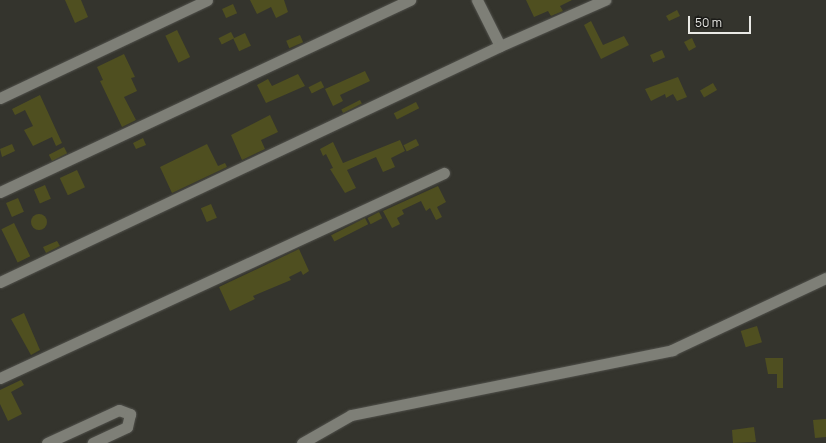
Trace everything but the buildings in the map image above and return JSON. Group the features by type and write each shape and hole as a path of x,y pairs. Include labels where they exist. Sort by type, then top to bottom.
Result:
{"street":[{"path":"0,98 207,0"},
{"path":"0,192 410,0"},
{"path":"477,0 500,46"},
{"path":"0,282 500,46 605,0"},
{"path":"0,378 444,173"},
{"path":"302,443 351,415 672,350 826,278"},
{"path":"47,443 119,410 130,414 127,427 93,443"}]}
